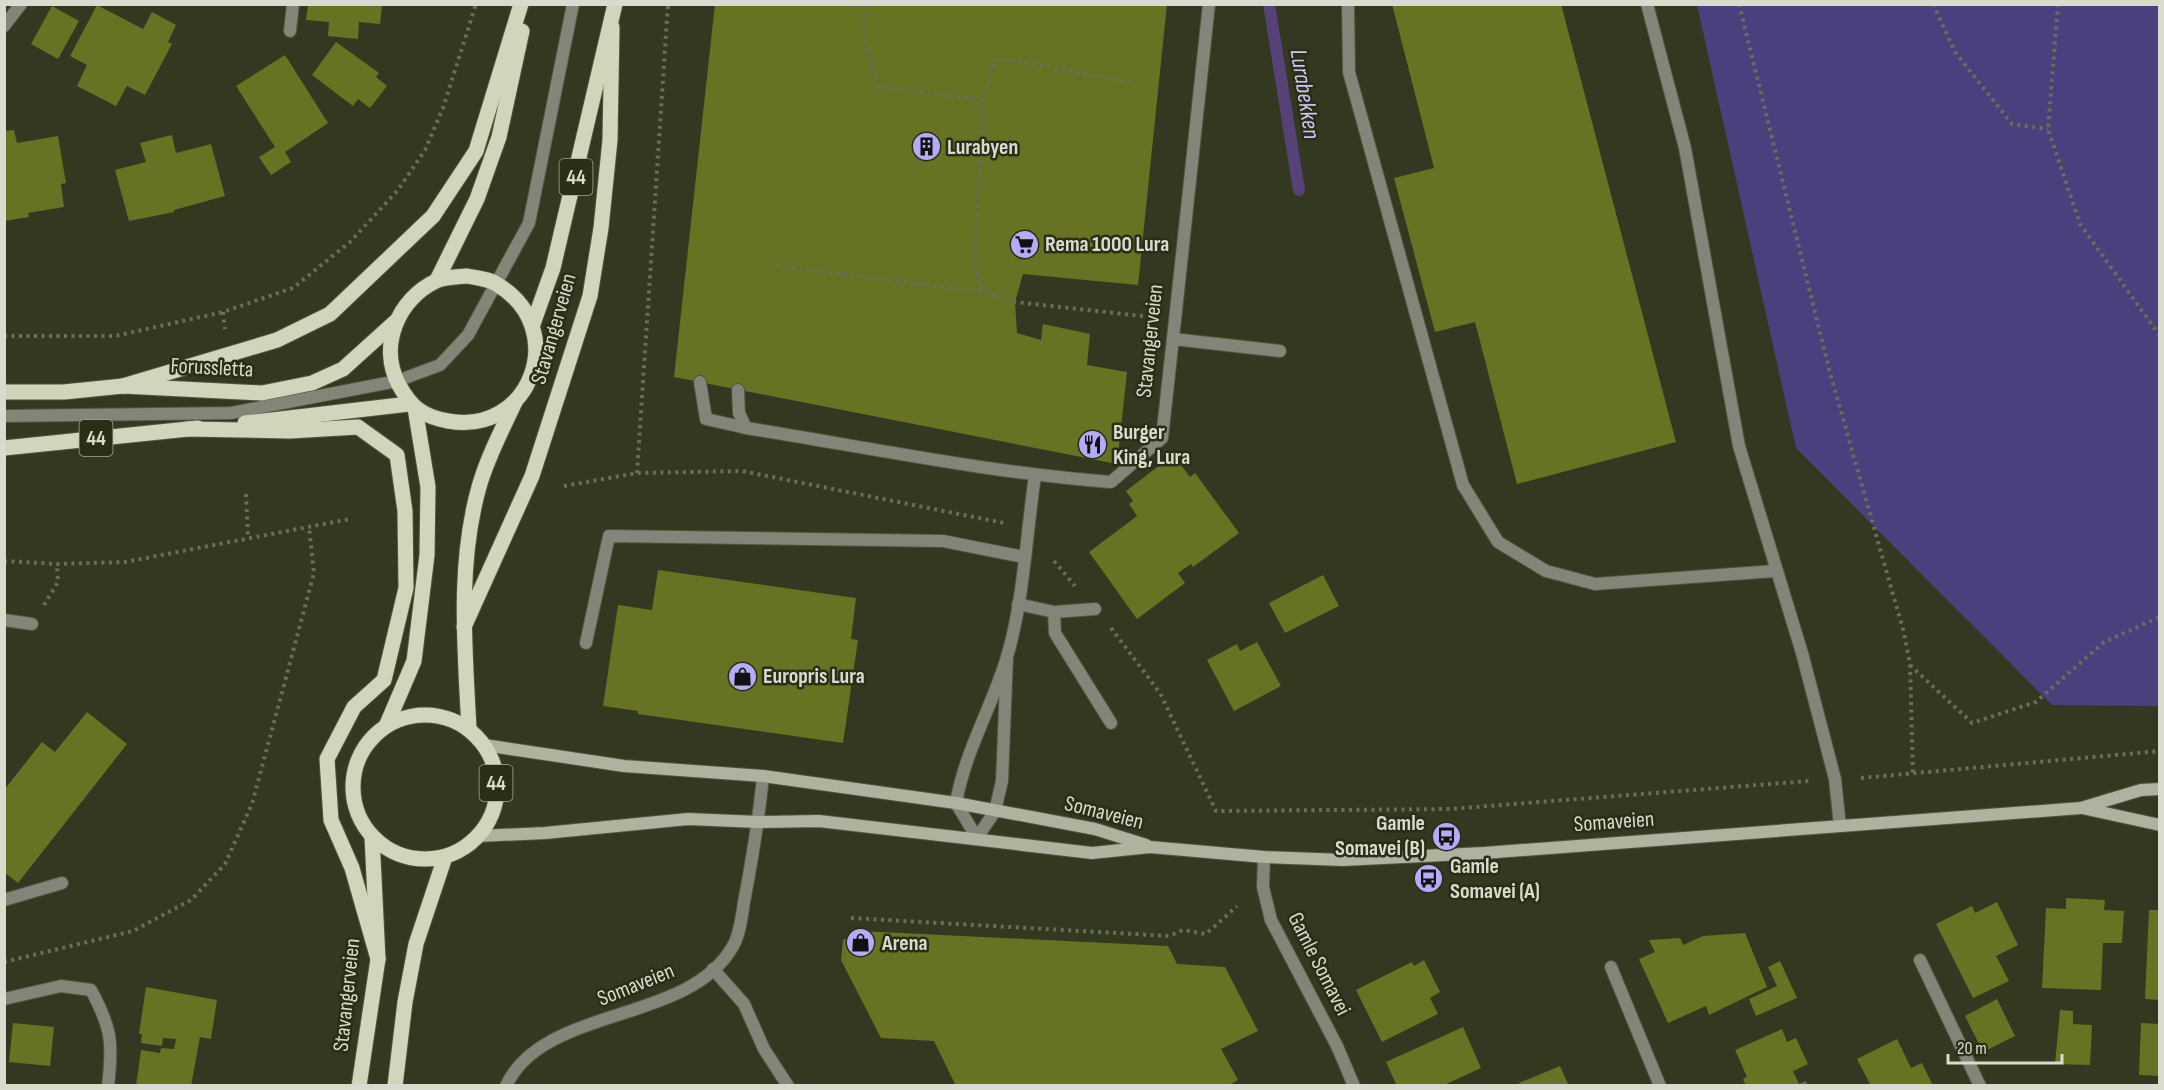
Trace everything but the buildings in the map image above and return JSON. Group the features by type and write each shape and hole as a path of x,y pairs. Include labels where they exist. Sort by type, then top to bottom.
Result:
{"main road":[{"path":"123,386 277,339 330,314 433,216 476,151 521,4"},
{"path":"437,280 477,199 499,137 527,4"},
{"name":"Stavangerveien","path":"533,324 553,268 612,27 615,4"},
{"name":"Stavangerveien","path":"464,627 532,476 590,296 601,228 610,140 612,27"},
{"path":"187,429 412,406 436,418 464,424 491,418 515,402 531,380 537,352 533,324 519,300 496,283 467,276 437,280 412,296 395,322 390,351 397,381 412,406 428,487 427,555 414,661 387,724"},
{"name":"Forussletta","path":"4,392 64,392 123,386 262,393 312,383 343,369 395,322"},
{"name":"Stavangerveien","path":"469,729 464,627 469,528 479,485 515,402"},
{"path":"187,429 290,431 358,427 397,455 405,511 406,588 384,680 354,707 327,759 331,820 352,868 378,959"},
{"name":"44","path":"4,447 187,429"},
{"name":"44","path":"428,714 450,718 469,729 484,745 494,767 497,791 491,815 478,836 463,848 445,857 419,859 394,853 372,837 358,816 352,791 355,765 367,742 387,724 407,716 428,714"},
{"name":"Somaveien","path":"484,745 624,766 762,776 956,803 1095,829 1150,847"},
{"name":"Somaveien","path":"478,836 688,819 759,822 819,821 1092,853 1150,847 1264,857 1343,860 1484,853 2081,808 2141,790 2160,789"},
{"name":"Somaveien","path":"2081,808 2160,825"},
{"name":"Stavangerveien","path":"359,1086 378,959 372,837"},
{"path":"395,1086 405,1002 416,944 445,857"}],"street":[{"path":"4,26 21,4"},
{"path":"290,31 292,4"},
{"path":"4,416 231,413 397,381 440,365 468,335 529,223 573,4"},
{"name":"Stavangerveien","path":"1035,476 1112,482 1162,438 1209,4"},
{"path":"1348,4 1349,72 1463,485 1498,542 1546,571 1595,584 1776,571"},
{"path":"1647,4 1685,148 1740,446 1802,653 1835,779 1840,826"},
{"path":"1173,339 1280,351"},
{"path":"700,382 706,419 746,428 970,463 1035,476 1018,604 1007,657 1002,781 995,811 978,838 956,803 961,774 1007,657"},
{"path":"738,390 739,413 746,428"},
{"path":"586,643 609,536 943,541 1024,557"},
{"path":"1018,604 1054,612 1095,609"},
{"path":"1054,612 1055,633 1111,723"},
{"path":"4,620 32,624"},
{"name":"Somaveien","path":"506,1086 531,1056 561,1035 677,994 713,969 734,946 759,822 762,776"},
{"name":"Gamle Somavei","path":"1264,857 1263,887 1271,920 1337,1046 1354,1086"},
{"path":"4,900 12,900 62,882"},
{"path":"1920,960 1980,1086"},
{"path":"1611,968 1660,1086"},
{"path":"713,969 744,1004 764,1049 788,1086"},
{"path":"4,999 61,986 91,990 103,1013 112,1047 108,1086"}],"path":[{"path":"4,336 115,336 223,312 293,288 350,242 398,190 430,140 443,108 476,4"},
{"path":"637,472 668,4"},
{"path":"863,4 863,34 878,87 983,100"},
{"path":"1739,4 1830,373 1905,633 1910,664 1913,775"},
{"path":"1933,4 1955,52 2013,124 2048,129"},
{"path":"2058,4 2048,129 2080,224 2160,336"},
{"path":"983,292 974,261 983,100 994,61 1014,60 1131,82"},
{"path":"777,266 983,292 1015,302 1175,320"},
{"path":"223,312 226,335"},
{"path":"564,486 637,472 742,471 1004,524"},
{"path":"246,494 248,538"},
{"path":"4,561 57,564 125,562 350,519"},
{"path":"4,962 134,931 191,900 225,864 252,804 314,573 309,527"},
{"path":"1054,561 1095,609 1160,693 1216,811 1450,808 1913,775 2160,751"},
{"path":"32,624 58,582 57,564"},
{"path":"1910,664 1972,723 2036,702 2104,642 2160,616"},
{"path":"851,918 1169,936 1183,930 1206,934 1237,906"}],"shaded area":[{"path":"1697,5 2159,5 2159,706 2052,705 1796,448"}],"waterway":[{"name":"Lurabekken","path":"1269,4 1299,190"}],"place":[{"name":"Lurabyen","path":"926,147"},
{"name":"Rema 1000 Lura","path":"1024,244"},
{"name":"Burger King, Lura","path":"1092,445"},
{"name":"Europris Lura","path":"742,676"},
{"name":"Gamle Somavei (B)","path":"1446,836"},
{"name":"Gamle Somavei (A)","path":"1429,879"},
{"name":"Arena","path":"861,943"}]}
